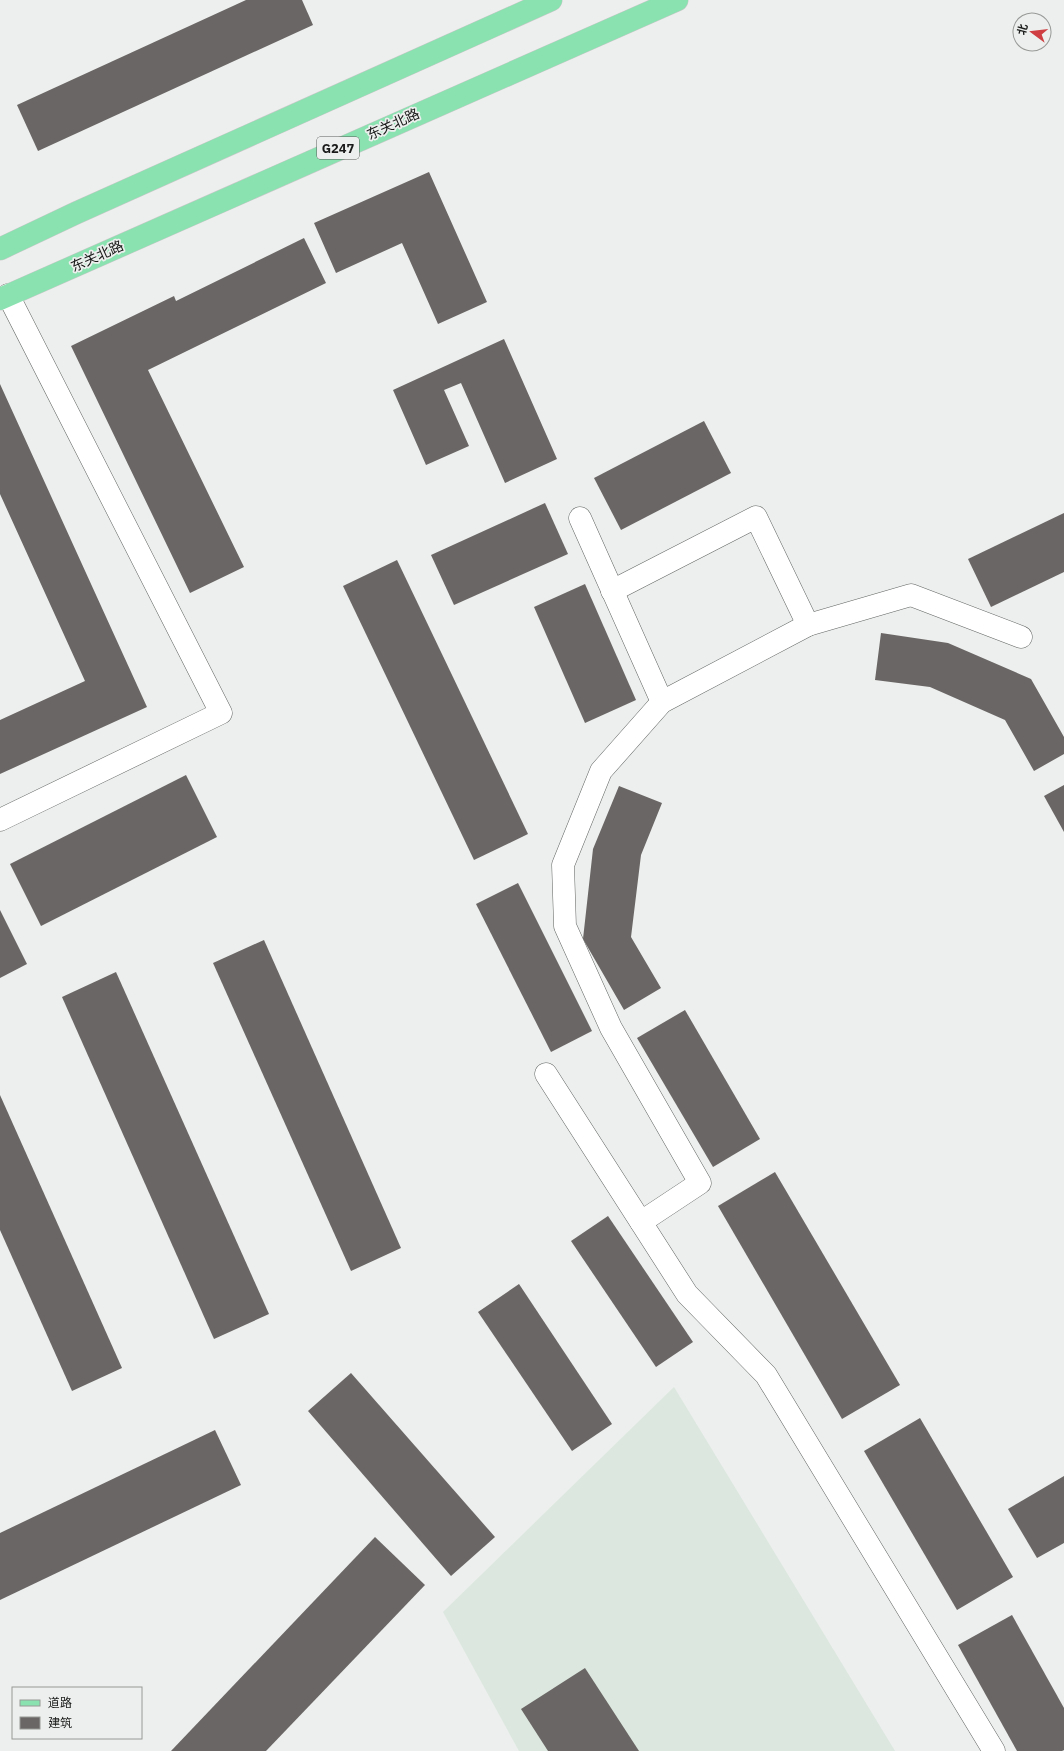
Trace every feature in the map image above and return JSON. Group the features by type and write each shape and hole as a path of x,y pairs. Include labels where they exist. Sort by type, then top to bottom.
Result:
{"main road":[{"path":"0,249 76,213 551,0"},
{"name":"东关北路","path":"4,297 677,0"}],"street":[{"path":"0,820 221,713 4,297"},
{"path":"580,518 662,702"},
{"path":"612,591 756,518 808,625"},
{"path":"641,1222 700,1183 611,1028 565,926 563,865 601,771 662,702 808,625 911,595 1021,637"},
{"path":"546,1074 687,1294 766,1374 994,1751"}],"shaded area":[{"path":"674,1387 895,1751 519,1751 443,1612"}],"building":[{"path":"246,0 302,0 313,25 38,151 17,105"},
{"path":"429,172 487,302 438,324 402,243 336,273 314,223"},
{"path":"304,238 326,283 148,370 244,567 190,593 71,346 174,296 176,301"},
{"path":"504,339 557,459 505,483 461,383 444,390 469,446 426,465 393,390"},
{"path":"0,384 147,707 0,774 0,720 85,681 0,494"},
{"path":"704,421 731,473 621,530 594,478"},
{"path":"545,503 568,554 454,605 431,555"},
{"path":"1064,513 1064,572 991,607 968,559"},
{"path":"397,560 528,834 474,860 343,586"},
{"path":"585,584 636,700 585,723 534,607"},
{"path":"881,633 948,643 1031,679 1064,737 1064,754 1034,771 1005,720 930,687 875,680"},
{"path":"186,775 217,837 41,926 10,864"},
{"path":"1064,785 1064,832 1044,796"},
{"path":"619,786 662,803 641,855 631,937 661,988 624,1010 583,939 593,849"},
{"path":"518,883 592,1031 551,1052 476,904"},
{"path":"0,910 27,964 0,978"},
{"path":"264,940 401,1248 351,1271 213,963"},
{"path":"116,972 269,1314 214,1339 62,997"},
{"path":"685,1010 760,1139 713,1167 637,1038"},
{"path":"0,1095 122,1368 72,1391 0,1230"},
{"path":"775,1172 900,1385 842,1419 718,1206"},
{"path":"608,1216 693,1342 656,1367 571,1241"},
{"path":"519,1284 612,1424 572,1451 478,1312"},
{"path":"351,1373 495,1537 451,1576 308,1411"},
{"path":"920,1418 1013,1577 957,1610 864,1451"},
{"path":"215,1430 241,1485 0,1600 0,1533"},
{"path":"1064,1476 1064,1543 1037,1558 1008,1509"},
{"path":"375,1537 425,1585 266,1751 171,1751"},
{"path":"1012,1615 1064,1708 1064,1750 1062,1751 1017,1751 958,1645"},
{"path":"585,1668 639,1751 548,1751 521,1709"}]}
